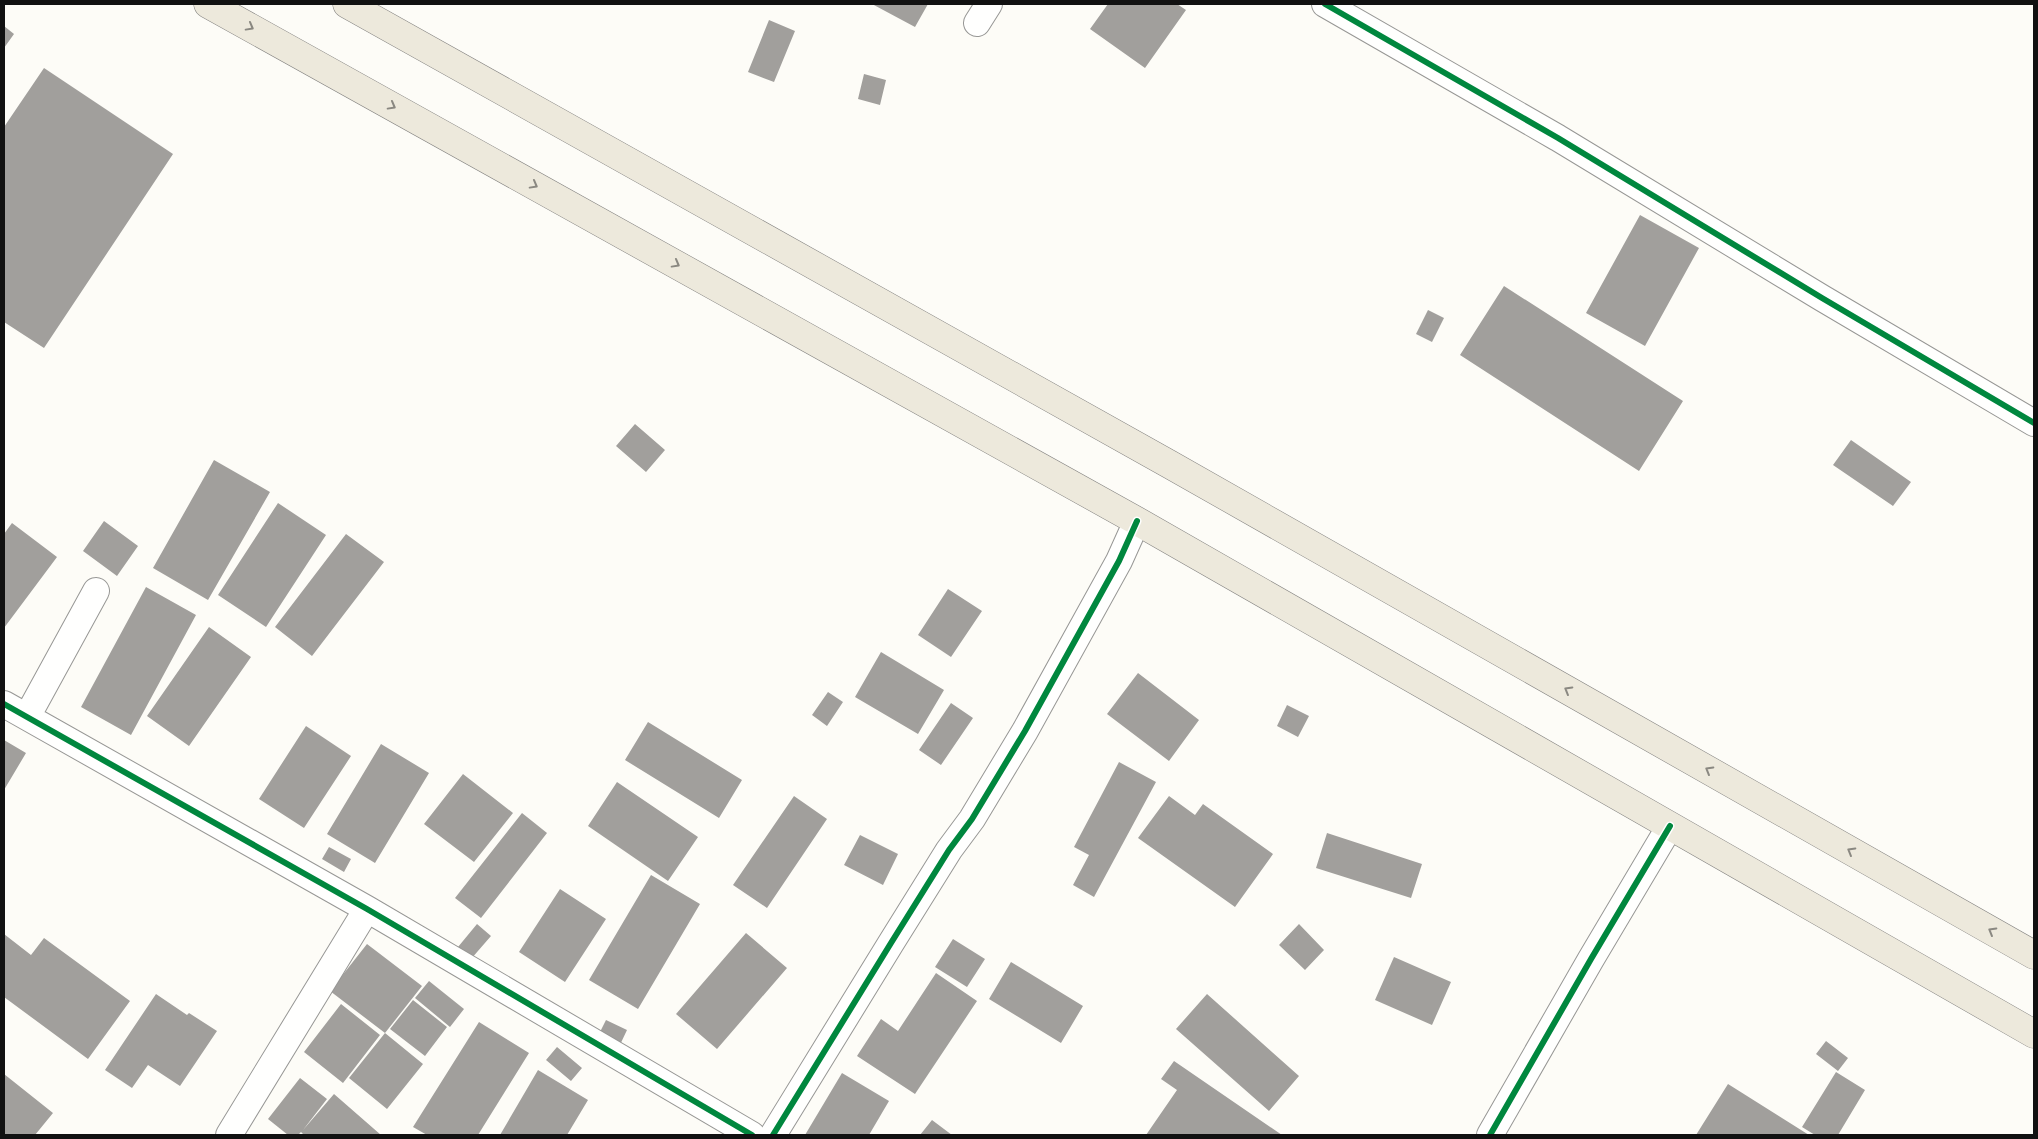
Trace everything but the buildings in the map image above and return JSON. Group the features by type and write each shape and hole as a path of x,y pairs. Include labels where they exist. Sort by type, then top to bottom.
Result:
{"main road":[{"path":"208,4 1138,521 2034,1034"},
{"path":"346,4 1161,459 2034,955"}],"street":[{"path":"1326,4 1558,138 1822,298 2034,423"},
{"path":"773,1135 890,943 949,850 972,819 1025,731 1119,561 1138,521"},
{"path":"26,717 96,591"},
{"path":"4,704 368,909 752,1135"},
{"path":"1490,1135 1590,959 1670,826"},
{"path":"229,1135 368,909"}],"cycle path":[{"path":"1325,4 1558,138 1822,298 2034,423"},
{"path":"773,1135 949,850 972,819 1025,731 1119,561 1137,521"},
{"path":"4,704 367,909 752,1135"},
{"path":"1490,1135 1670,826"}]}
